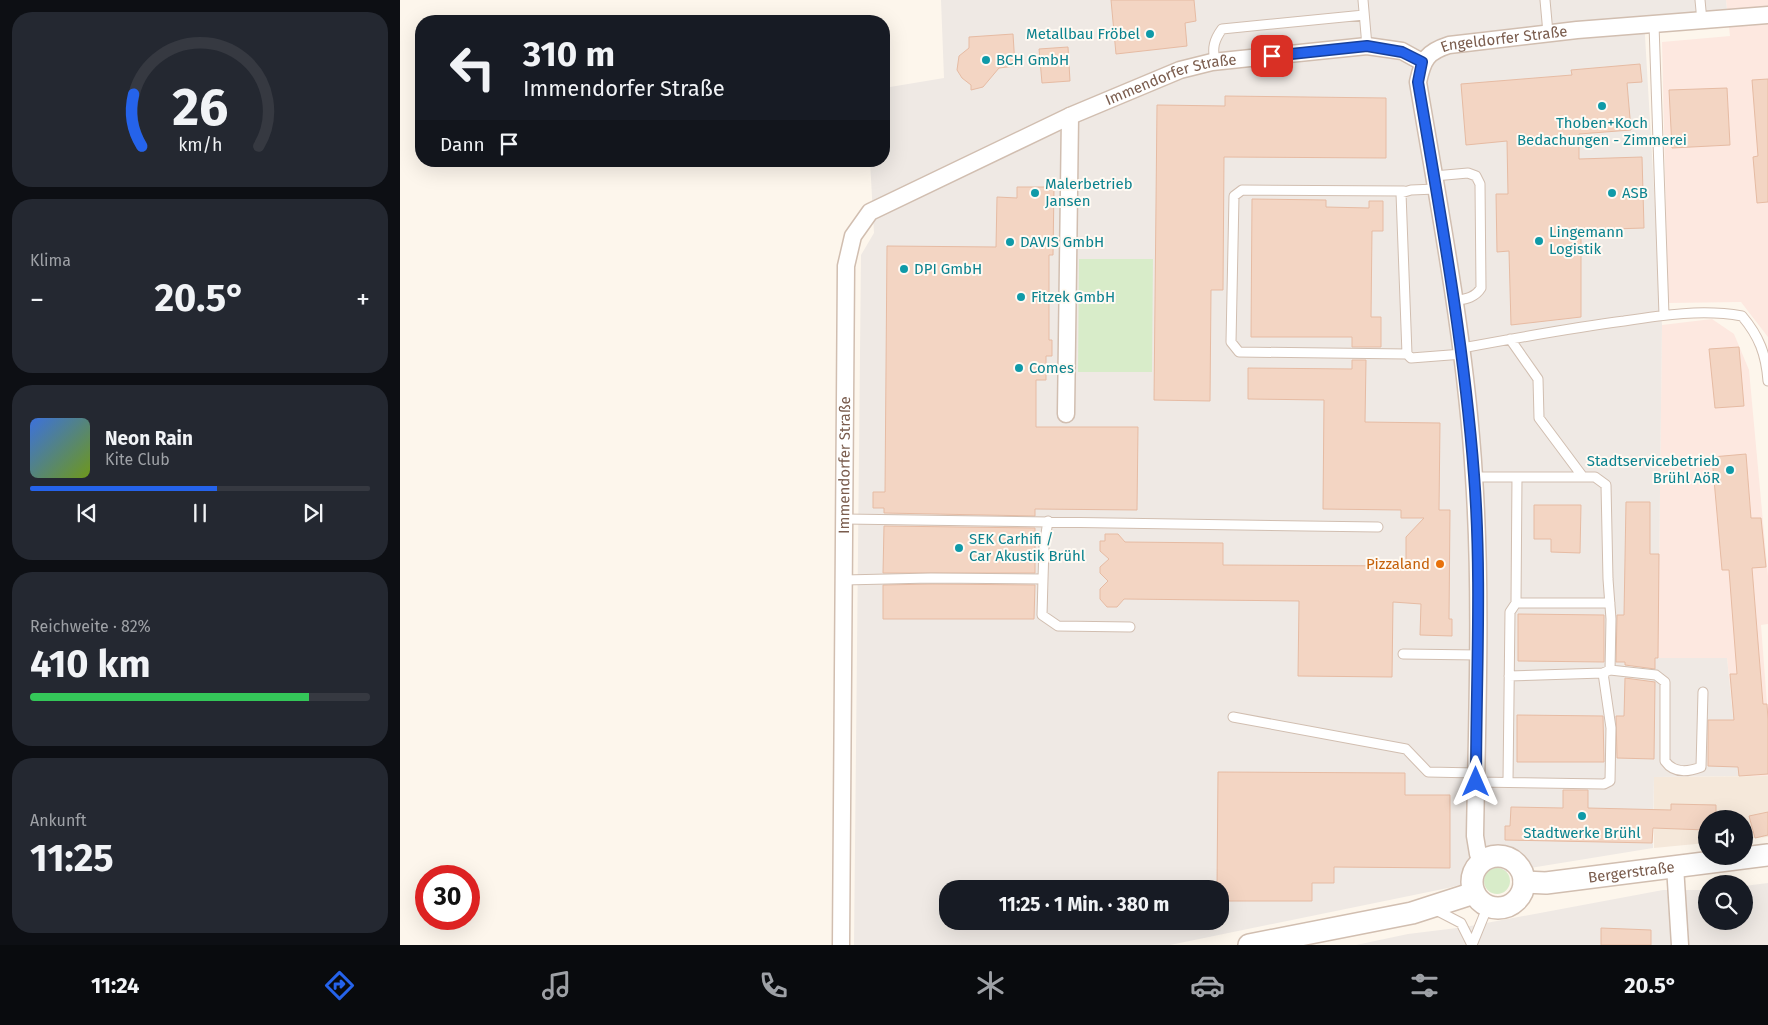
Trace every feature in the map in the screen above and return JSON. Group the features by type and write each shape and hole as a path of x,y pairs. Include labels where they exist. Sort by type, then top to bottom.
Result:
{"street":[{"name":"Engeldorfer Straße","path":"1482,861 1478,854 1475,836 1478,655 1474,477 1462,351 1418,82 1422,62 1435,50 1450,45 1548,33 1768,15"},
{"name":"Immendorfer Straße","path":"841,945 846,266 853,236 870,212 1070,116 1180,70 1215,61 1367,46 1402,52 1422,62"},
{"path":"1066,414 1070,116"},
{"name":"Bergerstraße","path":"1524,882 1546,883 1768,855"},
{"path":"1500,856 1510,858 1517,864 1524,882 1523,892 1518,900 1510,906 1500,909 1490,908 1478,900 1474,894 1472,880 1473,873 1482,861 1500,856"},
{"path":"1675,866 1680,945"},
{"path":"1249,945 1432,908 1474,894"}],"lane":[{"path":"1363,0 1367,46"},
{"path":"1546,0 1548,33"},
{"path":"1700,0 1702,21"},
{"path":"1215,61 1213,51 1215,39 1222,30 1364,14"},
{"path":"1654,25 1664,316"},
{"path":"1454,301 1471,298 1478,294 1481,288 1480,184 1476,176 1468,173 1404,191 1242,190 1234,196 1231,342 1239,352 1407,354 1411,358 1462,351 1510,339 1664,316 1719,312 1742,316 1757,333 1767,366 1768,381"},
{"path":"1404,191 1400,198 1407,354"},
{"path":"1510,339 1538,380 1539,418 1583,477"},
{"path":"1233,717 1406,749 1428,772 1508,781 1604,784 1610,781 1611,728 1606,671 1610,603 1606,485 1595,477 1474,477"},
{"path":"1508,781 1510,612 1516,603 1517,477"},
{"path":"845,519 1378,527"},
{"path":"1048,521 1044,546 1042,615 1058,626 1130,627"},
{"path":"844,580 931,578 1043,579"},
{"path":"1516,603 1610,603"},
{"path":"1404,654 1478,655"},
{"path":"1509,676 1606,671 1656,675 1665,682 1665,761 1669,767 1677,771 1690,771 1702,767 1702,692"},
{"path":"1432,908 1461,923 1472,945"},
{"path":"1472,945 1485,913 1490,908"}],"shaded area":[{"path":"941,0 1726,0 1727,10 1644,19 1662,325 1658,658 1727,658 1739,776 1654,777 1653,848 1511,871 1448,888 1170,945 854,945 861,255 874,233 870,167 890,167 890,87 944,78"},
{"path":"1726,0 1768,0 1768,337 1741,302 1668,303 1662,42 1730,36"},
{"path":"1712,319 1734,334 1749,370 1768,576 1768,624 1761,625 1768,717 1768,776 1739,776 1727,658 1658,658 1662,325"},
{"path":"1768,776 1768,837 1753,838 1753,810 1698,810 1698,844 1654,848 1654,777"},
{"path":"1768,883 1768,945 1356,945 1408,934 1465,927 1663,890 1698,890 1698,930 1753,930 1753,885"}],"green space":[{"path":"1079,259 1153,259 1152,372 1078,372"},
{"path":"1497,868 1506,872 1510,881 1506,890 1497,894 1488,890 1484,881 1488,872"}],"building":[{"name":"Metallbau Fröbel","path":"1111,0 1194,0 1196,21 1185,23 1187,46 1116,54"},
{"name":"BCH GmbH","path":"1013,34 1015,66 999,68 983,87 971,90 971,85 962,78 957,70 959,56 969,48 969,37"},
{"path":"1068,47 1070,81 1042,83 1039,49"},
{"path":"1640,64 1642,82 1627,83 1631,130 1579,134 1579,159 1642,157 1644,228 1581,230 1581,317 1511,325 1509,251 1497,252 1496,194 1508,194 1507,141 1466,145 1461,84 1572,75 1571,70"},
{"path":"1768,79 1768,202 1757,203 1753,157 1758,156 1752,80"},
{"path":"1727,88 1730,145 1672,148 1669,90"},
{"path":"1225,96 1386,98 1386,158 1224,157 1223,290 1211,290 1210,401 1154,400 1157,105 1225,106"},
{"path":"1017,187 1054,187 1053,255 1049,255 1049,340 1052,340 1052,356 1046,356 1046,380 1036,380 1036,427 1138,427 1137,510 1035,509 1035,516 884,513 884,508 873,508 873,492 885,492 887,246 996,247 997,197 1017,198"},
{"path":"1252,199 1326,200 1326,207 1369,208 1369,201 1383,201 1383,231 1372,231 1371,317 1381,317 1381,347 1352,347 1352,337 1251,337"},
{"path":"1739,347 1744,406 1715,408 1709,349"},
{"path":"1352,360 1366,360 1365,422 1440,423 1439,510 1450,510 1449,619 1452,619 1452,636 1420,635 1421,604 1393,602 1392,677 1298,676 1299,601 1124,599 1117,607 1107,607 1100,599 1100,589 1108,581 1100,573 1100,567 1109,559 1100,551 1100,541 1105,541 1105,534 1118,534 1125,542 1223,543 1223,565 1406,566 1406,537 1424,518 1401,518 1401,510 1323,509 1324,400 1248,399 1248,368 1352,369"},
{"path":"1746,454 1751,518 1761,518 1766,567 1752,568 1763,704 1767,704 1768,774 1739,776 1738,767 1708,766 1708,720 1734,720 1730,674 1737,674 1729,570 1722,570 1712,457"},
{"path":"1626,502 1650,502 1650,554 1659,554 1658,658 1655,658 1655,669 1625,665 1625,662 1616,662 1617,615 1624,615"},
{"path":"1534,505 1581,505 1580,553 1551,552 1551,539 1534,539"},
{"name":"SEK Carhifi / Car Akustik Brühl","path":"884,526 1035,528 1035,573 883,573"},
{"path":"883,585 1035,585 1034,619 883,619"},
{"path":"1518,614 1604,615 1604,662 1518,661"},
{"path":"1625,678 1655,682 1654,759 1617,758 1616,716 1624,716"},
{"path":"1517,715 1603,716 1604,762 1517,762"},
{"path":"1218,772 1405,773 1405,795 1450,795 1450,868 1334,867 1334,883 1312,883 1312,901 1229,901 1229,880 1217,880"},
{"name":"Stadtwerke Brühl","path":"1563,790 1588,790 1588,808 1671,810 1671,804 1716,805 1716,810 1698,810 1698,830 1653,828 1652,843 1505,840 1505,826 1510,826 1511,807 1563,808"},
{"path":"1768,812 1768,835 1755,838 1753,815"},
{"path":"1601,928 1651,930 1651,945 1601,945"}],"place":[{"name":"Metallbau Fröbel","path":"1150,34"},
{"name":"BCH GmbH","path":"986,60"},
{"name":"Thoben+Koch Bedachungen - Zimmerei","path":"1602,106"},
{"name":"Malerbetrieb Jansen","path":"1035,193"},
{"name":"ASB","path":"1612,193"},
{"name":"Lingemann Logistik","path":"1539,241"},
{"name":"DAVIS GmbH","path":"1010,242"},
{"name":"DPI GmbH","path":"904,269"},
{"name":"Fitzek GmbH","path":"1021,297"},
{"name":"Comes","path":"1019,368"},
{"name":"Stadtservicebetrieb Brühl AöR","path":"1730,470"},
{"name":"SEK Carhifi / Car Akustik Brühl","path":"959,548"},
{"name":"Pizzaland","path":"1440,564"},
{"name":"Stadtwerke Brühl","path":"1582,816"}],"route":[{"path":"1272,56 1367,46 1402,52 1422,62 1418,82 1462,348 1474,477 1478,625 1476,782"}]}
